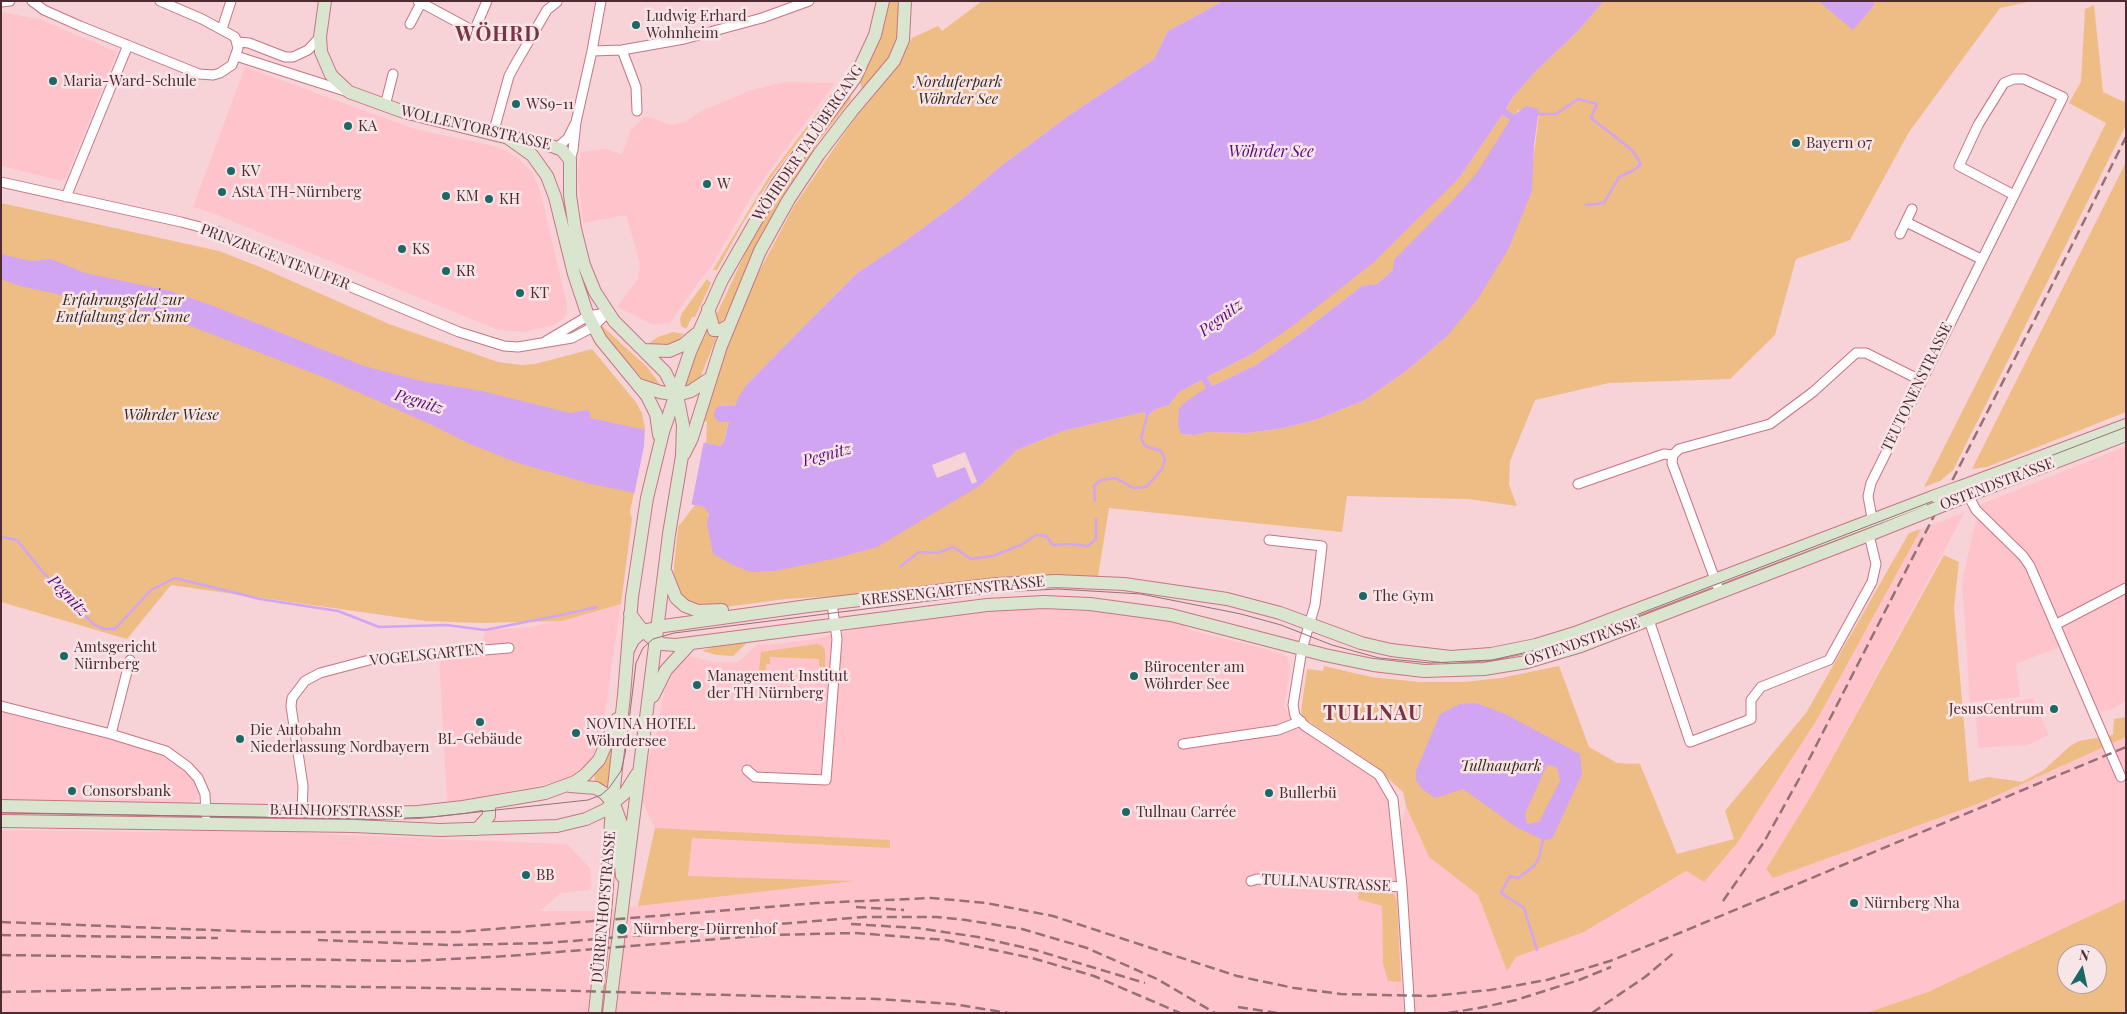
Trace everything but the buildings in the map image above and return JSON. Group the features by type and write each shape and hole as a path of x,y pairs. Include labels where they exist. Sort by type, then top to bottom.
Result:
{"main road":[{"path":"325,1 320,37 321,52 327,70 349,92"},
{"name":"WÖHRDER TALÜBERGANG","path":"661,431 697,333 739,249 769,196 852,83 871,45 882,1"},
{"name":"WÖHRDER TALÜBERGANG","path":"687,437 750,270 780,215 819,154 897,56 904,30 905,1"},
{"path":"851,112 856,93 852,83"},
{"name":"WOLLENTORSTRASSE","path":"349,92 384,106 499,135 522,138 558,147 570,160"},
{"path":"499,135 525,149 547,176 555,197 574,274 590,322 609,351 639,384 653,408 661,431 647,498 630,614 628,650"},
{"path":"570,160 570,195 575,229 584,265 595,292 607,313 663,369 676,393 687,437 673,504 657,627"},
{"path":"555,197 570,195"},
{"path":"708,310 714,330 722,330 728,326"},
{"path":"643,350 659,352 674,350 687,343 697,333"},
{"path":"639,384 676,393 691,391 709,379"},
{"name":"OSTENDSTRASSE","path":"1302,649 1343,660 1403,670 1447,671 1484,669 1519,664 1556,654 1720,593 1929,511 1963,492 2126,425"},
{"name":"OSTENDSTRASSE","path":"1310,623 1354,640 1382,648 1432,656 1476,656 1520,649 1560,638 1872,518 1935,496 1963,492 2126,435"},
{"path":"1869,535 1872,518"},
{"name":"KRESSENGARTENSTRASSE","path":"665,570 676,598 690,609 704,612 738,608 766,613"},
{"name":"KRESSENGARTENSTRASSE","path":"643,631 657,627 997,584 1080,581 1124,584 1220,598 1310,623"},
{"name":"KRESSENGARTENSTRASSE","path":"630,614 643,631 656,641 667,645 690,644 1002,604 1090,604 1139,609 1170,615 1302,649"},
{"name":"DÜRRENHOFSTRASSE","path":"609,1013 657,627"},
{"path":"628,650 633,640 643,631"},
{"name":"DÜRRENHOFSTRASSE","path":"648,707 666,670 690,644"},
{"name":"DÜRRENHOFSTRASSE","path":"594,1013 628,650"},
{"name":"BAHNHOFSTRASSE","path":"1,806 302,812 409,812 536,795 567,786 582,778 599,760 623,705"},
{"name":"BAHNHOFSTRASSE","path":"1,821 477,829 567,824 594,816 613,803 625,793 640,770"},
{"path":"567,786 596,788 613,803"},
{"path":"477,829 489,816 489,809 485,803"},
{"name":"DÜRRENHOFSTRASSE","path":"613,803 621,823 620,856 625,894"}],"street":[{"path":"1,2 10,1"},
{"path":"32,1 44,10 203,75 220,73 232,65 236,56 238,42 235,37 222,29 160,1"},
{"path":"222,29 231,1"},
{"path":"410,24 420,2 474,30 487,1"},
{"path":"570,160 574,150 576,122 601,1"},
{"path":"592,51 622,50 684,40 809,1"},
{"path":"499,135 509,76 547,10 557,2"},
{"path":"238,42 249,43 285,57 293,57 308,50 320,37"},
{"path":"66,197 128,45"},
{"path":"622,50 636,87 637,111"},
{"path":"236,56 349,92"},
{"path":"384,106 393,74"},
{"name":"TEUTONENSTRASSE","path":"1872,518 1868,491 1920,380 1980,259 2014,195 2063,97 2024,79 2014,79 2004,83 1978,126 1959,166 2014,195"},
{"path":"558,147 568,138 576,122"},
{"name":"PRINZREGENTENUFER","path":"1,182 126,209 219,232 482,341 518,347 543,342 607,313"},
{"path":"1900,234 1912,209"},
{"path":"1906,222 1980,259"},
{"path":"1720,593 1672,463 1673,456 1679,450 1770,424 1813,392 1856,353 1866,353 1920,380"},
{"path":"1578,484 1664,454 1673,456"},
{"path":"1963,492 1976,510 2023,556 2030,566 2121,777"},
{"path":"1649,620 1690,742 1751,719 1750,700 1761,687 1829,660 1872,582 1876,564 1869,535"},
{"path":"1183,744 1278,730 1301,722 1295,716 1293,705 1302,649 1316,599 1322,546 1269,540"},
{"path":"2055,625 2126,588"},
{"path":"747,770 755,777 826,780 836,652 836,625 832,604"},
{"name":"VOGELSGARTEN","path":"302,812 302,786 290,706 292,698 305,680 320,672 373,659 510,648"},
{"path":"111,734 130,660"},
{"path":"1,706 156,747 176,757 198,778 204,790 207,824"},
{"name":"TULLNAUSTRASSE","path":"1301,722 1379,775 1394,799 1410,1013"},
{"name":"TULLNAUSTRASSE","path":"1251,882 1257,879 1402,887"}],"shaded area":[{"name":"Maria-Ward-Schule","path":"1,12 39,19 117,52 66,178 61,181 1,166"},
{"path":"245,67 415,129 494,146 519,159 532,172 540,190 567,304 567,312 563,319 556,324 525,332 498,330 210,212 193,207"},
{"path":"785,82 835,83 754,192 710,269 670,323 653,325 617,307 638,279 640,263 626,215 583,223 578,175 581,152 605,149 622,154 631,130 645,116 672,125 685,122 702,111 751,90"},
{"path":"2126,446 2126,701 2111,710 2097,712 2066,644 2016,664 2020,697 1970,702 1962,582 1979,505"},
{"path":"1965,512 1814,791 1766,868 1980,803 2126,737 2126,899 1928,992 1866,1013 1,1013 1,830 157,832 269,830 342,835 567,844 590,868 591,890 561,893 540,911 592,911 638,906 655,828 640,796 642,775 653,746 665,689 676,667 682,661 690,656 713,662 738,662 758,644 768,645 815,639 865,627 995,611 1034,609 1090,611 1152,618 1183,624 1190,630 1287,656 1290,668 1284,707 1303,728 1375,776 1388,795 1402,861 1402,822 1406,806 1429,857 1478,895 1507,970 1516,957 1584,932 1686,871 1704,882 1738,842 1818,718 1921,529","holes":["1389,892 1394,895 1397,901 1401,982 1383,964 1382,906"]},
{"path":"621,604 602,732 600,742 590,760 573,775 553,783 447,803 439,656 479,649 486,630 531,627"},
{"path":"2033,698 2049,735 2028,745 1978,748 1975,706 2009,703"},
{"path":"1,710 161,752 171,758 195,781 199,790 197,799 190,803 1,800"}],"green space":[{"path":"886,1 900,1 899,33 892,56 862,90 860,81"},
{"name":"Norduferpark Wöhrder See","path":"982,1 1223,1 1168,31 1154,59 1068,116 997,169 961,200 857,273 748,383 728,425 723,444 718,446 706,444 707,422 702,420 717,371 753,283 794,206 853,121 901,60 912,38 938,26 942,31"},
{"path":"1604,1 2032,1 2000,8 1909,132 1850,240 1796,259 1775,335 1730,379 1609,383 1535,400 1510,461 1509,485 1517,506 1468,499 1347,496 1342,532 1109,508 1098,576 1047,575 1001,577 837,596 786,599 710,609 682,598 673,577 678,527 695,505 704,507 709,512 708,517 981,485 1017,450 1063,431 1144,412 1147,417 1154,410 1169,405 1179,392 1202,380 1207,388 1181,434 1195,435 1207,432 1248,433 1284,428 1318,419 1365,400 1410,368 1446,337 1463,190 1393,270 1377,284 1362,286 1256,365 1212,386 1207,377 1250,355 1460,177 1502,115 1510,120 1533,162 1539,114 1518,110 1514,116 1506,110 1513,97 1536,71 1576,33"},
{"path":"2094,5 2103,92 2124,102 2126,98 2126,125 1953,470 1940,481 1924,487 2106,123 2069,103 2081,82 2085,9"},
{"path":"837,87 836,92 773,175 717,270 713,270 770,175"},
{"path":"850,95 851,99 818,142 776,215 720,327 714,320 766,209"},
{"path":"2126,162 2126,412 1987,467 1972,469"},
{"name":"Wöhrder Wiese","path":"1,203 219,251 389,324 498,362 521,365 535,364 592,349 635,401 642,413 645,428 630,512 632,519 621,604 562,621 480,623 425,621 171,585 127,639 1,602"},
{"path":"707,279 711,283 695,317 692,317 686,329 681,326 680,319 682,313"},
{"path":"601,325 647,367 662,387 643,379 609,341 600,328"},
{"path":"706,328 712,335 717,336 700,378 695,383 684,388"},
{"path":"673,332 684,334 676,342 666,347 648,344 658,337"},
{"name":"Tullnaupark","path":"1921,529 1818,718 1738,842 1704,882 1686,871 1584,932 1516,957 1507,971 1478,895 1429,857 1406,806 1403,792 1371,763 1304,718 1301,712 1307,669 1323,671 1324,666 1371,677 1419,682 1463,682 1501,678 1559,666 1589,747 1617,763 1640,764 1677,854 1734,839 1725,811 1806,713 1909,533"},
{"path":"1944,555 1959,562 1954,608 1969,782 1988,777 2022,782 2044,770 2070,746 2079,741 2113,735 2114,719 2126,717 2126,737 1980,803 1773,878 1766,869 1814,791"},
{"path":"748,642 733,656 717,655 702,651 718,645"},
{"path":"816,644 821,645 825,649 825,667 819,666 819,659 770,657 770,664 766,664 766,672 812,675 814,681 758,677 761,652"},
{"path":"611,745 613,745 607,787 595,782 594,773"},
{"path":"655,828 890,840 890,848 692,838 688,876 854,881 638,906"},
{"path":"1359,889 1394,894 1397,901 1401,982 1388,981 1383,964 1382,906 1358,899"},
{"path":"2126,899 2126,1013 1866,1013 1928,992"}],"water":[{"name":"Wöhrder See","path":"1223,1 1604,1 1576,33 1536,71 1513,97 1506,109 1514,115 1526,106 1539,109 1534,145 1532,191 1508,250 1477,300 1446,337 1410,368 1365,400 1318,419 1284,428 1248,433 1207,432 1195,435 1181,434 1178,425 1179,409 1184,403 1206,388 1202,380 1179,392 1169,405 1154,410 1147,417 1144,412 1063,431 1017,450 981,485 877,547 837,558 775,571 751,572 713,554 707,524 709,514 704,507 591,484 518,463 470,444 430,424 328,379 154,312 126,309 20,286 1,279 1,253 31,261 51,259 85,273 170,291 211,305 364,366 421,381 482,391 570,413 586,410 590,412 590,418 720,446 724,442 739,396 748,383 857,273 961,200 997,169 1068,116 1154,59 1168,31","holes":["1502,115 1510,120 1476,174 1394,260 1393,270 1377,284 1362,286 1256,365 1212,386 1207,377 1250,355 1291,327 1373,263 1460,177"]},
{"path":"1818,1 1872,1 1875,4 1853,30"},
{"path":"1476,703 1505,714 1580,754 1582,774 1552,839 1543,840 1516,827 1463,789 1435,798 1422,789 1416,780 1416,771 1440,714 1460,704","holes":["1547,765 1557,767 1560,781 1539,822 1527,824 1525,814"]}],"pier":[{"path":"645,428 704,441 691,507 634,495 644,446"},
{"path":"965,452 977,482 972,484 965,467 937,478 932,465"}],"waterway":[{"path":"1539,114 1556,114 1578,99 1597,104 1591,118 1632,150 1641,164 1634,170 1619,177 1604,203 1586,205"},
{"path":"722,414 733,414"},
{"path":"1095,501 1094,486 1101,480 1116,478 1133,488 1146,487 1162,469 1165,459 1161,451 1145,446 1141,438 1147,417"},
{"path":"901,566 919,552 938,553 953,547 971,559 993,556 1021,545 1036,535 1046,536 1053,545 1088,546 1096,539 1096,519"},
{"name":"Pegnitz","path":"1,537 17,540 42,571 80,612 95,625 105,629 115,629 151,590 175,578 260,599 338,611 379,627 446,625 485,630 597,607"},
{"path":"1537,950 1524,908 1501,893 1510,876 1518,878 1534,866 1539,858 1543,840"}],"ferry route":[{"path":"154,312 160,288"}],"tram line":[{"path":"1,813 379,819 432,817 588,800 601,795 609,788 621,771 625,754 636,663 643,648 653,639 674,633 1000,592 1058,589 1141,594 1241,614 1281,625 1332,645 1379,658 1430,663 1492,660 1550,647 1610,625 2126,427"}],"railway":[{"path":"1723,901 1764,842 1799,779 2034,321 2126,137"},
{"path":"1,922 262,932 457,932 817,903 932,898 986,903 1053,916 1237,976 1294,988 1341,994 1431,996 1490,990 1547,980 1610,961 2126,747"},
{"path":"856,907 904,910"},
{"path":"318,940 451,945 547,943 864,917 936,917 1022,929 1087,948 1157,979 1215,1013"},
{"path":"851,924 917,928 978,937 1035,950 1145,983"},
{"path":"1,955 411,961 508,956 768,935 856,933 945,940 1032,958 1094,976 1180,1013"},
{"path":"1,935 218,938"},
{"path":"1592,1013 1645,977 1676,951"},
{"path":"1448,1013 1516,1000 1579,980 1611,967"},
{"path":"1,992 297,986 501,989 877,999 953,1004 1008,1013"},
{"path":"1238,1007 1277,1013"}],"place":[{"name":"Ludwig Erhard Wohnheim","path":"636,25"},
{"name":"Maria-Ward-Schule","path":"53,81"},
{"name":"WS9-11","path":"516,104"},
{"name":"KA","path":"348,126"},
{"name":"Bayern 07","path":"1796,143"},
{"name":"KV","path":"231,171"},
{"name":"W","path":"707,184"},
{"name":"AStA TH-Nürnberg","path":"222,192"},
{"name":"KM","path":"446,196"},
{"name":"KH","path":"489,199"},
{"name":"KS","path":"402,249"},
{"name":"KR","path":"446,271"},
{"name":"KT","path":"520,293"},
{"name":"The Gym","path":"1363,596"},
{"name":"Amtsgericht Nürnberg","path":"64,656"},
{"name":"Bürocenter am Wöhrder See","path":"1134,676"},
{"name":"Management Institut der TH Nürnberg","path":"697,685"},
{"name":"JesusCentrum","path":"2054,709"},
{"name":"BL-Gebäude","path":"480,722"},
{"name":"NOVINA HOTEL Wöhrdersee","path":"576,733"},
{"name":"Die Autobahn Niederlassung Nordbayern","path":"240,739"},
{"name":"Consorsbank","path":"72,791"},
{"name":"Bullerbü","path":"1269,793"},
{"name":"Tullnau Carrée","path":"1126,812"},
{"name":"BB","path":"526,875"},
{"name":"Nürnberg Nha","path":"1854,903"},
{"name":"Nürnberg-Dürrenhof","path":"622,929"}],"district":[{"name":"WÖHRD","path":"498,35"},
{"name":"TULLNAU","path":"1373,714"}],"park label":[{"name":"Erfahrungsfeld zur Entfaltung der Sinne","path":"123,308"}]}
